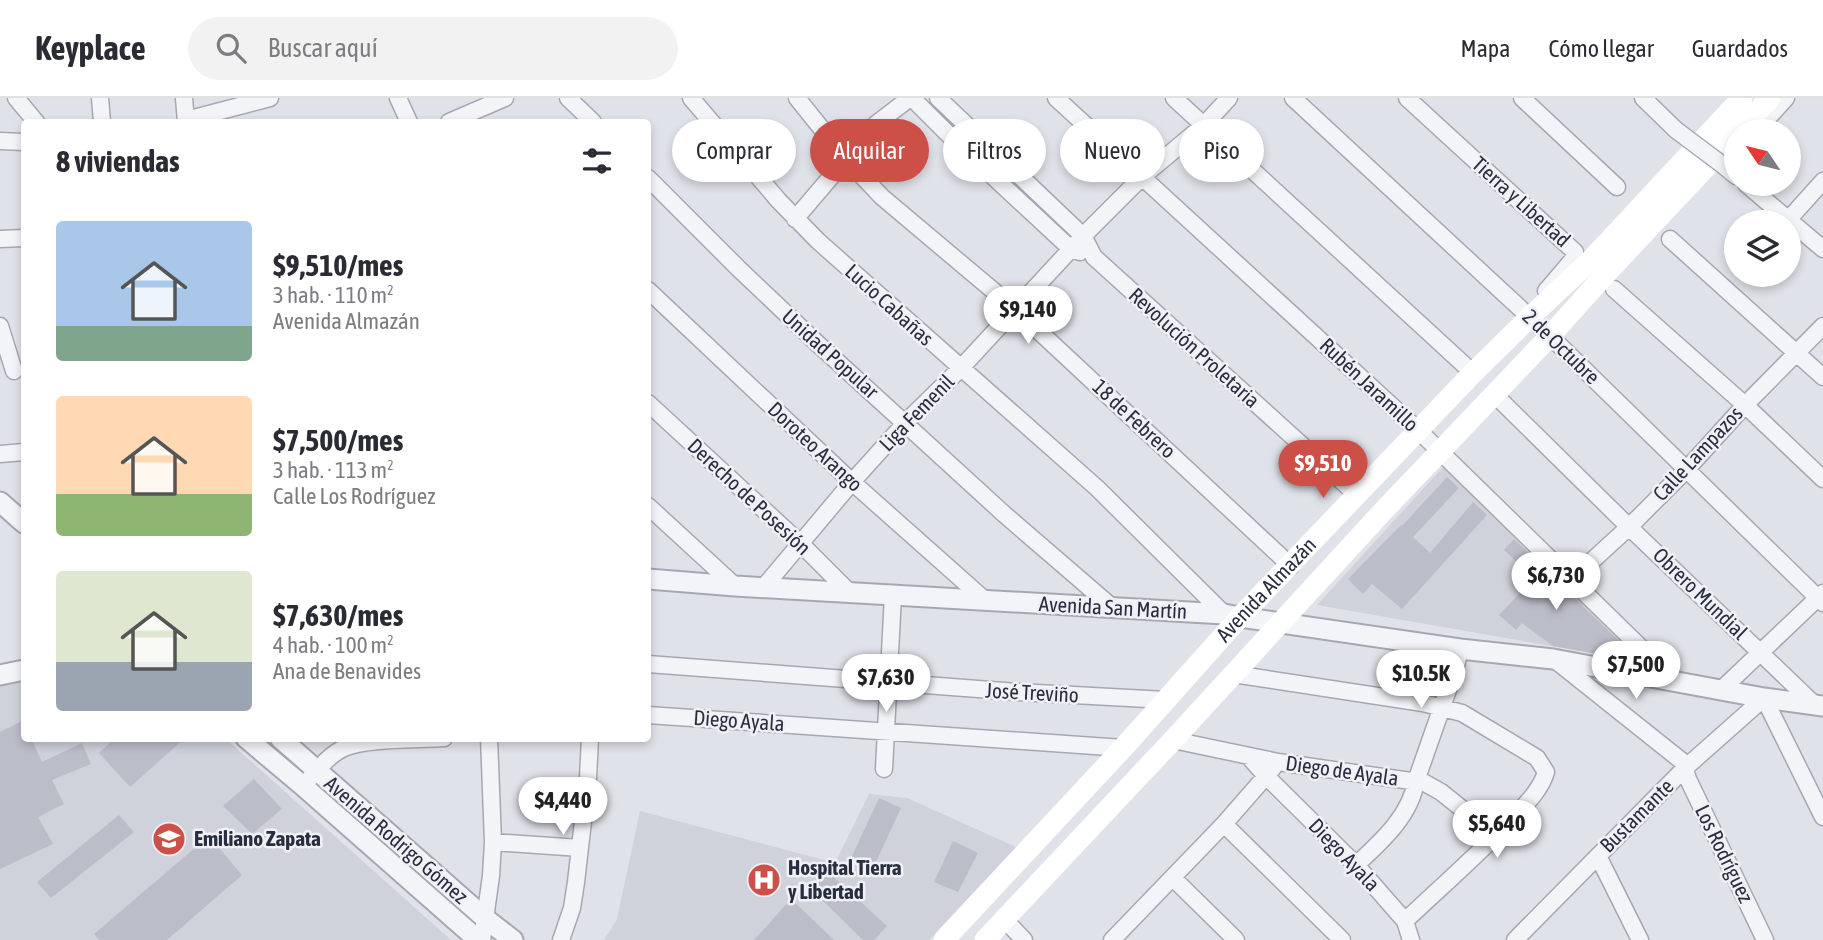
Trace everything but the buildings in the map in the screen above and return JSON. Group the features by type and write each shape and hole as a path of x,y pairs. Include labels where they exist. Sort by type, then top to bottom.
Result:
{"main road":[{"name":"Avenida Almazán","path":"944,940 1166,700 1232,615 1291,566 1528,315 1592,259 1742,98"},
{"name":"Avenida Almazán","path":"1750,119 1770,98"},
{"name":"Avenida Almazán","path":"985,940 1724,147"}],"street":[{"path":"100,98 102,119"},
{"path":"184,98 186,119"},
{"path":"193,119 270,98"},
{"path":"398,98 408,119"},
{"path":"568,98 590,119"},
{"name":"Lucio Cabañas","path":"691,98 818,242 1097,488 1232,615"},
{"name":"18 de Febrero","path":"797,98 814,119"},
{"path":"883,119 911,98"},
{"name":"Revolución Proletaria","path":"911,98 1071,249 1094,257"},
{"name":"Revolución Proletaria","path":"938,98 1083,236 1094,257 1357,495"},
{"name":"Rubén Jaramillo","path":"1056,98 1079,119"},
{"path":"1174,98 1196,119"},
{"name":"Liga Femenil","path":"1210,119 1229,98"},
{"name":"2 de Octubre","path":"1293,98 1528,315 1821,598"},
{"name":"Tierra y Libertad","path":"1407,98 1575,251 1575,257 1528,315"},
{"path":"1522,98 1617,187"},
{"path":"1643,98 1676,130 1724,163"},
{"path":"1767,119 1786,98"},
{"path":"17,99 34,119"},
{"path":"463,119 496,100"},
{"path":"0,141 21,142"},
{"name":"Liga Femenil","path":"1165,158 1179,146"},
{"name":"Unidad Popular","path":"651,181 768,297 1004,514 1113,608"},
{"path":"1797,210 1823,181"},
{"path":"795,219 826,182"},
{"name":"18 de Febrero","path":"868,182 1015,309 1291,566"},
{"name":"Liga Femenil","path":"763,588 906,422 960,369 1137,182"},
{"name":"Rubén Jaramillo","path":"1149,182 1418,430 1674,680"},
{"path":"1264,182 1473,373"},
{"path":"1760,196 1776,210"},
{"path":"1801,231 1823,249"},
{"path":"0,239 21,238"},
{"path":"1670,239 1823,377"},
{"path":"1614,289 1745,405 1823,479"},
{"name":"Doroteo Arango","path":"651,293 852,482 986,601"},
{"path":"0,326 13,371"},
{"name":"Calle Lampazos","path":"1571,580 1687,469 1823,326"},
{"name":"Obrero Mundial","path":"1494,394 1629,527 1820,706"},
{"name":"Derecho de Posesión","path":"651,406 800,543 850,593"},
{"path":"0,454 21,452"},
{"path":"0,502 21,520"},
{"path":"651,509 735,586"},
{"name":"Avenida San Martín","path":"651,579 1232,615 1460,649 1553,659 1820,706"},
{"path":"884,769 893,595"},
{"path":"1722,689 1821,598"},
{"path":"1356,865 1392,828 1413,796 1460,649"},
{"path":"1553,659 1679,758 1685,768"},
{"name":"José Treviño","path":"651,664 888,683 1166,700"},
{"path":"0,674 21,670"},
{"path":"1233,674 1442,707 1462,713 1537,758 1546,772 1541,785 1496,836 1405,920"},
{"path":"1764,698 1823,817"},
{"name":"Bustamante","path":"1520,938 1685,768 1764,698"},
{"name":"Diego Ayala","path":"651,715 1123,748"},
{"name":"Diego de Ayala","path":"1173,740 1278,762 1425,783 1441,792 1496,836"},
{"name":"Avenida Rodrigo Gómez","path":"251,742 480,940"},
{"name":"Avenida Rodrigo Gómez","path":"285,742 485,919 513,940"},
{"path":"303,786 343,749 385,742"},
{"path":"480,940 491,876 493,842 489,742"},
{"path":"561,940 572,908 590,742"},
{"name":"Diego Ayala","path":"1250,757 1356,865 1405,920 1411,940"},
{"path":"1112,940 1224,824 1278,762"},
{"name":"Los Rodríguez","path":"1685,768 1765,940"},
{"path":"1224,824 1342,940"},
{"path":"493,842 580,848"},
{"path":"1598,856 1640,940"},
{"path":"1173,878 1236,940"},
{"path":"1005,920 1024,940"}],"shaded area":[{"path":"1443,467 1654,664 1317,605"},
{"name":"Emiliano Zapata","path":"21,678 21,742 229,742 451,940 0,940 0,682"},
{"name":"Hospital Tierra y Libertad","path":"869,794 907,798 1016,847 929,940 604,940 617,919 640,811 835,863"}],"place":[{"name":"Emiliano Zapata","path":"169,839"},
{"name":"Hospital Tierra y Libertad","path":"764,880"}]}
